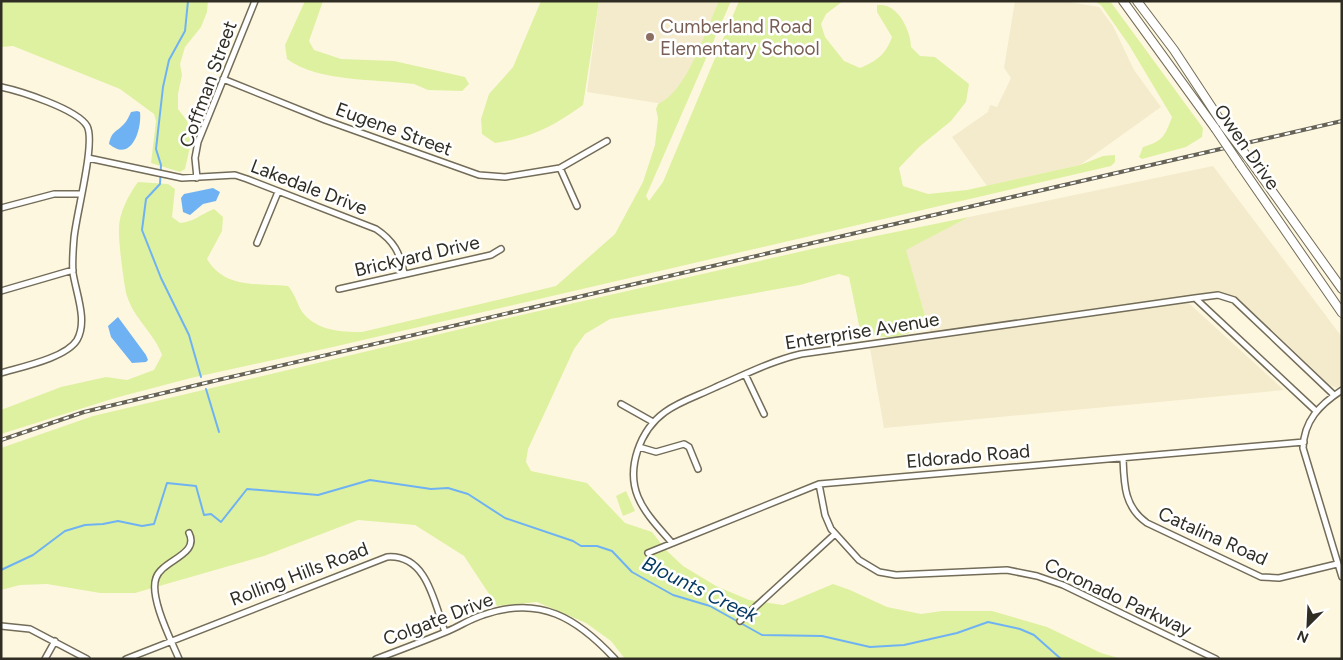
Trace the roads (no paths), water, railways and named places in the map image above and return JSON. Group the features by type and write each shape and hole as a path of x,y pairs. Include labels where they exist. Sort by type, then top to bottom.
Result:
{"highway":[{"name":"Owen Drive","path":"1123,1 1341,310"},
{"name":"Owen Drive","path":"1137,1 1174,50 1224,126 1342,289"}],"street":[{"name":"Coffman Street","path":"197,178 195,158 198,142 255,1"},
{"name":"Eugene Street","path":"223,79 325,120 467,172 505,177 560,168"},
{"path":"1,87 63,109 82,119 89,132 88,158 80,194 74,237 73,270 81,320 76,340 62,353 1,373"},
{"path":"577,206 560,168 607,141"},
{"name":"Lakedale Drive","path":"88,158 178,178 235,175 376,229 388,237 400,254 404,273"},
{"path":"257,243 278,192"},
{"path":"1,208 54,194 80,194"},
{"name":"Brickyard Drive","path":"339,289 404,273 492,255 501,249"},
{"path":"1,291 73,270"},
{"name":"Enterprise Avenue","path":"672,543 638,497 634,476 639,447 654,422 674,407 745,374 774,361 801,354 1218,295 1234,300 1334,395"},
{"path":"1195,298 1316,411"},
{"path":"745,374 764,414"},
{"path":"1342,390 1316,411 1307,427 1304,442 1304,458 1342,578"},
{"path":"622,404 654,422"},
{"name":"Eldorado Road","path":"648,553 819,484 1304,442"},
{"path":"639,447 656,452 684,444 689,448 698,469"},
{"name":"Catalina Road","path":"1123,458 1127,500 1134,513 1147,524 1261,577 1279,578 1337,564"},
{"name":"Coronado Parkway","path":"819,484 825,515 835,534 864,564 888,574 994,569 1021,572 1051,580 1216,659"},
{"path":"179,659 155,596 154,583 162,567 188,550 191,541 189,533"},
{"path":"740,621 835,534"},
{"name":"Rolling Hills Road","path":"126,659 381,558 393,556 409,560 419,568 445,632"},
{"name":"Colgate Drive","path":"376,659 496,611 520,608 560,615 582,626 615,659"},
{"path":"1,626 23,627 55,641 87,659"},
{"path":"45,659 55,641"}],"water":[{"path":"131,112 140,112 140,119 134,142 123,150 109,144 113,134 125,123"},
{"path":"213,188 220,192 216,201 203,204 190,215 183,212 181,198 184,194"},
{"path":"118,317 146,355 148,360 146,362 132,363 111,337 108,326"}],"waterway":[{"path":"188,1 185,31 169,60 163,87 156,149 161,165 160,184 146,199 142,230 161,278 189,335 201,377"},
{"path":"206,389 219,432"},
{"name":"Blounts Creek","path":"1,570 33,555 65,531 85,525 118,521 142,526 154,524 167,483 196,486 204,515 211,514 221,522 247,489 318,495 370,480 431,489 448,488 468,494 505,518 573,541 581,546 597,546 612,551 632,572 673,595 710,606 762,635 822,636 870,647 904,645 957,633 988,622 1020,629 1034,635 1061,659"}],"railway":[{"path":"1,440 84,412 218,380 1342,121"}],"place":[{"name":"Cumberland Road Elementary School","path":"650,37"}]}
